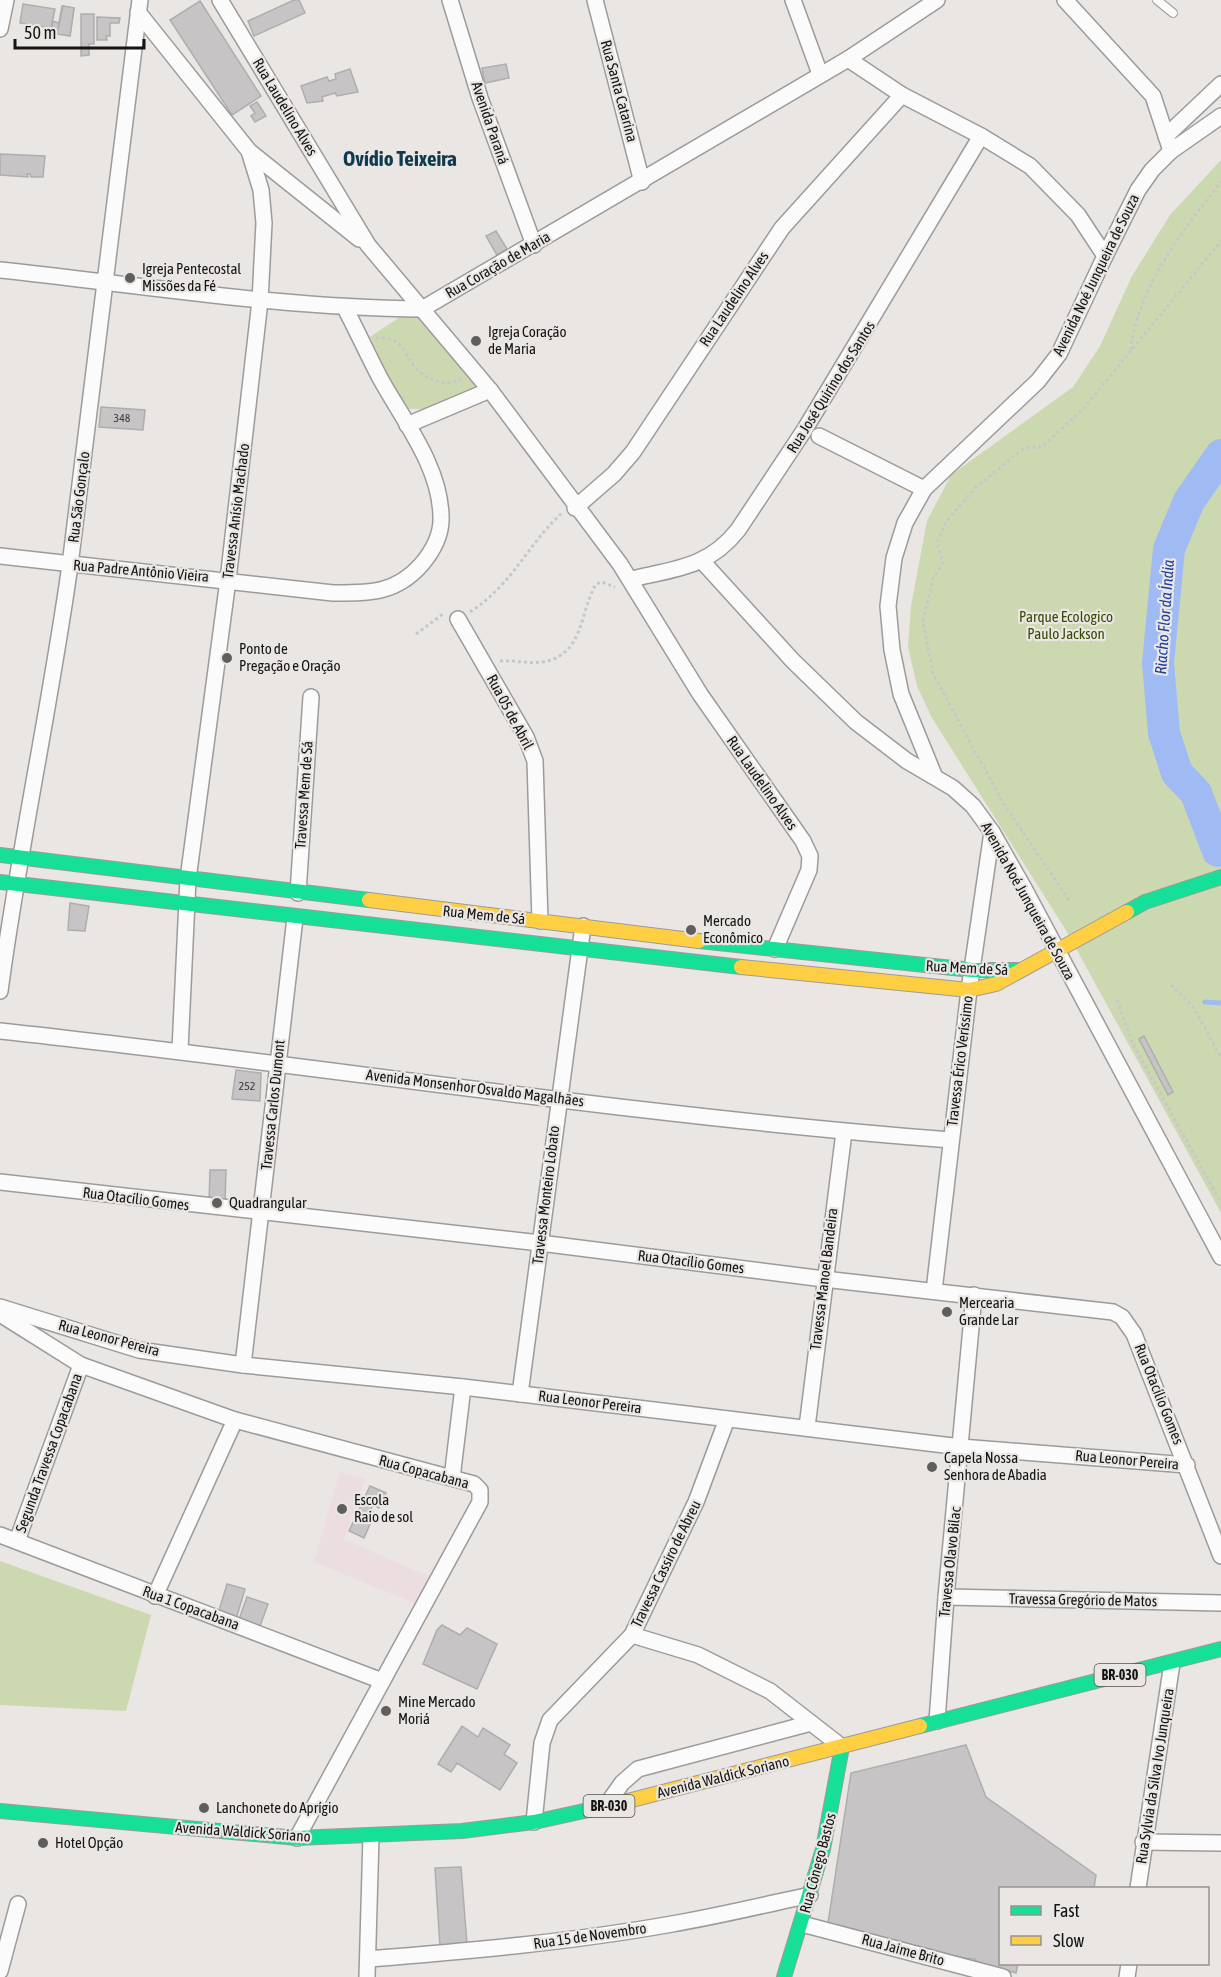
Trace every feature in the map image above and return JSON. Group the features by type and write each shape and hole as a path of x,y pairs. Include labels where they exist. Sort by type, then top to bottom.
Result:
{"street":[{"path":"0,29 6,0"},
{"name":"Rua Laudelino Alves","path":"220,0 368,245 490,390 634,585 659,631 754,775 803,841 810,856 809,870 770,949"},
{"name":"Avenida Paraná","path":"450,0 480,98 534,245"},
{"name":"Rua Santa Catarina","path":"595,0 642,182"},
{"path":"793,0 820,74"},
{"name":"Rua Coração de Maria","path":"422,309 642,182 848,59 936,0"},
{"path":"1065,0 1153,96 1171,152"},
{"name":"Travessa Anísio Machado","path":"139,6 249,151 261,190 264,223 260,301 228,580 188,879 180,1050"},
{"name":"Rua São Gonçalo","path":"0,991 7,882 19,857 58,648 70,565 139,6"},
{"path":"848,59 902,95 981,136 1030,166 1052,186 1078,216 1105,256"},
{"path":"1167,136 1221,84"},
{"name":"Rua Laudelino Alves","path":"576,508 614,474 633,452 782,228 902,95"},
{"name":"Avenida Noé Junqueira de Souza","path":"1221,116 1171,152 1152,170 1138,190 1059,354 1038,381 924,489 905,523 894,558 888,606 892,650 901,694 934,775 973,806 992,832 1221,1257"},
{"name":"Rua José Quirino dos Santos","path":"634,585 702,561 729,541 784,462 981,136"},
{"name":"Rua Laudelino Alves","path":"249,151 368,245"},
{"path":"0,270 260,301 345,308 422,309"},
{"name":"Rua Padre Antônio Vieira","path":"0,556 333,593 385,590 401,584 431,553 439,536 441,516 438,494 431,473 345,308"},
{"path":"407,425 490,390"},
{"path":"819,436 924,489"},
{"path":"702,561 793,661 856,722 907,761 934,775"},
{"name":"Rua 05 de Abril","path":"458,619 526,737 535,761 540,921"},
{"name":"Travessa Mem de Sá","path":"298,893 311,697"},
{"name":"Travessa Érico Veríssimo","path":"934,1290 969,990 992,832"},
{"name":"Rua Mem de Sá","path":"0,855 770,949 972,970 1018,970"},
{"path":"1018,970 1145,902 1221,877"},
{"name":"Rua Mem de Sá","path":"7,882 579,950 969,990 996,984 1018,970"},
{"name":"Travessa Carlos Dumont","path":"243,1365 295,918"},
{"name":"Travessa Monteiro Lobato","path":"520,1394 583,926"},
{"path":"761,970 770,949"},
{"name":"Avenida Monsenhor Osvaldo Magalhães","path":"0,1030 844,1132 951,1140"},
{"name":"Travessa Manoel Bandeira","path":"807,1427 844,1132"},
{"name":"Rua Otacílio Gomes","path":"0,1182 540,1243 824,1279 1097,1308 1122,1317 1134,1334 1221,1556"},
{"name":"Travessa Olavo Bilac","path":"937,1721 974,1295"},
{"name":"Rua Leonor Pereira","path":"0,1307 139,1350 243,1365 464,1387 962,1447 1187,1465"},
{"name":"Rua Copacabana","path":"0,1314 81,1365 235,1420 474,1484 480,1490 480,1503 297,1838"},
{"name":"Segunda Travessa Copacabana","path":"16,1541 81,1365"},
{"path":"452,1479 464,1387"},
{"name":"Travessa Cassiro de Abreu","path":"534,1822 542,1743 549,1720 632,1635 696,1502 727,1419"},
{"path":"155,1596 235,1420"},
{"name":"Rua 1 Copacabana","path":"0,1535 382,1681"},
{"name":"Travessa Gregório de Matos","path":"946,1597 1221,1603"},
{"path":"632,1635 698,1655 770,1691 842,1747"},
{"name":"Avenida Waldick Soriano","path":"0,1811 297,1838 462,1831 534,1822 605,1807 1221,1649"},
{"name":"Rua Sylvia da Silva Ivo Junqueira","path":"1138,1887 1143,1842 1172,1663"},
{"path":"605,1807 622,1783 638,1769 811,1723"},
{"name":"Rua Cônego Bastos","path":"784,1977 802,1924 831,1816 842,1747"},
{"path":"367,1977 371,1836"},
{"path":"1143,1842 1221,1843"},
{"name":"Rua 15 de Novembro","path":"368,1959 497,1949 602,1935 671,1924 810,1895"},
{"path":"0,1971 18,1904"},
{"name":"Rua Jaime Brito","path":"802,1924 1003,1977"}],"lane":[{"path":"1157,0 1173,13"}],"path":[{"path":"1131,350 1136,321 1165,260 1221,182"},
{"path":"1069,900 1005,806 974,754 933,674 923,621 933,579 943,562 937,543 946,522 959,505 993,472 1024,448 1042,447 1083,409 1221,242"},
{"path":"360,337 394,340 421,373 444,383 456,382 473,369"},
{"path":"416,634 443,614 458,619 480,605 516,572 547,527 562,513 576,508"},
{"path":"484,663 542,662 564,654 576,641 590,595 596,584 602,582 621,590 634,585"},
{"path":"1171,986 1192,1005 1221,1057"},
{"path":"1117,1000 1134,1046 1221,1203"}],"shaded area":[{"name":"Escola Raio de sol","path":"340,1472 365,1479 344,1539 428,1576 416,1604 314,1562"}],"green space":[{"name":"Parque Ecologico Paulo Jackson","path":"1221,160 1221,1213 1067,932 932,718 917,686 908,647 911,606 927,521 951,475 1073,387 1100,346 1132,276 1170,215"},
{"path":"406,313 414,313 479,388 429,409 408,409 397,395 370,337"},
{"path":"0,1561 151,1615 126,1711 0,1705"}],"building":[{"path":"294,0 299,0 305,13 254,36 248,21"},
{"path":"200,1 261,96 232,115 170,20"},
{"path":"23,4 55,9 51,28 20,23"},
{"path":"62,6 74,8 70,36 51,33 53,21 59,23"},
{"path":"63,6 74,8 70,36 57,34"},
{"path":"81,14 94,14 94,44 89,44 89,55 81,56"},
{"path":"97,17 120,18 119,23 110,23 110,36 106,36 107,40 97,40"},
{"path":"506,64 509,78 485,83 482,68"},
{"path":"350,69 358,92 337,96 335,93 322,97 323,101 307,103 301,86 327,77 329,81 336,79 335,74"},
{"path":"257,102 266,116 255,122 251,116 255,113 250,106"},
{"path":"0,154 45,156 43,177 31,177 30,174 27,174 28,177 0,175"},
{"path":"496,231 507,249 497,255 486,236"},
{"path":"101,407 145,410 143,430 99,427"},
{"path":"70,903 89,906 85,931 68,930"},
{"path":"1144,1036 1173,1092 1168,1095 1139,1039"},
{"path":"236,1070 261,1073 260,1101 232,1099"},
{"path":"210,1170 226,1170 225,1203 209,1202"},
{"path":"370,1486 386,1493 379,1508 373,1505 370,1511 375,1513 364,1538 349,1531"},
{"path":"227,1584 245,1589 236,1619 218,1614"},
{"path":"247,1597 268,1604 259,1629 238,1622"},
{"path":"442,1625 460,1635 467,1628 497,1644 477,1689 423,1664 437,1630"},
{"path":"462,1726 478,1737 483,1728 510,1745 504,1754 517,1763 500,1790 457,1763 451,1772 438,1764"},
{"path":"966,1745 986,1797 1096,1875 1094,1887 999,1887 999,1965 1018,1965 1016,1973 977,1962 975,1959 963,1958 828,1923 851,1773"},
{"path":"461,1867 467,1944 440,1947 435,1868"}],"waterway":[{"name":"Riacho Flor da Índia","path":"1218,851 1196,793 1177,773 1164,733 1158,663 1169,549 1189,501 1221,455"},
{"path":"1205,1002 1221,1003"}],"traffic: fast":[{"path":"0,855 369,900"},
{"path":"1127,912 1145,902 1221,877"},
{"path":"0,882 741,967"},
{"path":"699,941 972,970 1018,970"},
{"path":"920,1726 1221,1649"},
{"path":"784,1977 823,1849 842,1747"},
{"path":"0,1811 297,1838 462,1831 534,1822 616,1804"}],"traffic: slow":[{"path":"369,900 699,941"},
{"path":"741,967 969,990 996,984 1127,912"},
{"path":"616,1804 920,1726"}],"place":[{"name":"Igreja Pentecostal Missões da Fé","path":"130,278"},
{"name":"Igreja Coração de Maria","path":"476,341"},
{"name":"Ponto de Pregação e Oração","path":"227,658"},
{"name":"Mercado Econômico","path":"691,930"},
{"name":"Quadrangular","path":"217,1203"},
{"name":"Mercearia Grande Lar","path":"947,1312"},
{"name":"Capela Nossa Senhora de Abadia","path":"932,1467"},
{"name":"Escola Raio de sol","path":"342,1509"},
{"name":"Mine Mercado Moriá","path":"386,1711"},
{"name":"Lanchonete do Aprígio","path":"204,1808"},
{"name":"Hotel Opção","path":"43,1843"}],"district":[{"name":"Ovídio Teixeira","path":"400,159"}]}
